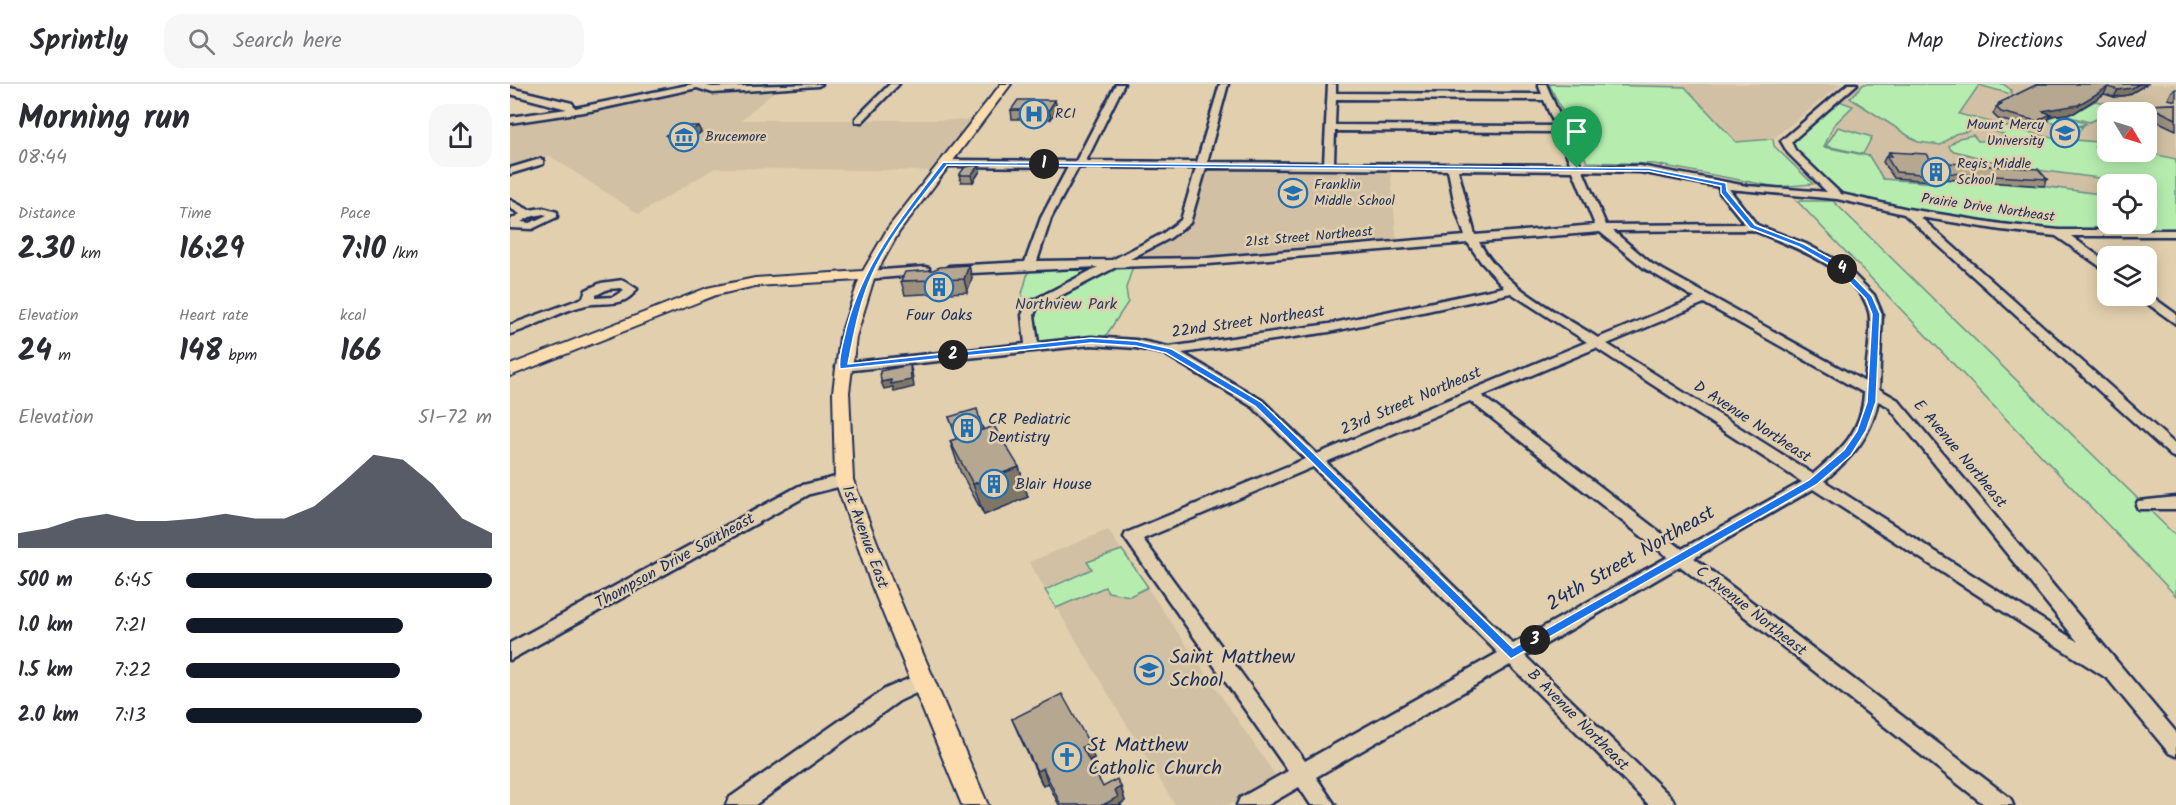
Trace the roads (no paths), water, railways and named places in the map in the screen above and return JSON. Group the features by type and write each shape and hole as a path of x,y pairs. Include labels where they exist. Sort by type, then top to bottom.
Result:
{"main road":[{"name":"1st Avenue East","path":"975,805 882,584 844,480 840,392 852,318 868,274 893,231 1006,84"},
{"path":"510,371 719,289 755,282 868,274"}],"street":[{"path":"510,120 572,111 702,85 714,90 818,84"},
{"path":"859,120 895,84"},
{"path":"1030,265 1039,233 1120,84"},
{"path":"1032,346 1028,315 1032,306 1166,236 1186,221 1224,84"},
{"path":"1329,167 1332,84"},
{"name":"E Avenue Northeast","path":"1542,84 1602,228 1632,256 1893,403 1908,417 2176,747"},
{"path":"1838,196 1791,151 1786,141 1853,84"},
{"path":"510,91 569,105 572,111"},
{"path":"1331,96 1547,97"},
{"path":"1330,128 1561,129"},
{"path":"510,171 540,162"},
{"name":"Prairie Drive Northeast","path":"945,163 1649,170 1724,184 1799,194 1838,196 1908,212 2001,227 2059,232 2176,233"},
{"name":"D Avenue Northeast","path":"1452,167 1463,221 1469,237 1486,262 1513,289 1595,344 2121,679"},
{"path":"1724,184 1724,192 1753,227"},
{"path":"510,203 527,214"},
{"path":"543,211 552,214 541,223 524,227 511,226 514,220 527,214 543,211"},
{"path":"1908,212 2176,453"},
{"name":"21st Street Northeast","path":"868,274 1030,265 1219,260 1469,237 1602,228 1753,227"},
{"name":"24th Street Northeast","path":"1248,805 1813,482 1848,452 1862,431 1870,409 1873,390 1876,314 1870,298 1858,283 1824,256 1753,227"},
{"path":"2059,232 2097,261"},
{"name":"22nd Street Northeast","path":"843,367 1103,340 1169,351 1329,328 1513,289"},
{"name":"23rd Street Northeast","path":"1302,774 1132,537 1705,298"},
{"path":"510,330 589,301"},
{"path":"2157,306 2176,320"},
{"name":"B Avenue Northeast","path":"1169,351 1258,404 1664,805"},
{"name":"C Avenue Northeast","path":"1471,395 2002,805"},
{"name":"Thompson Drive Southeast","path":"510,652 805,490 844,480"},
{"path":"2144,505 2176,503"},
{"path":"737,805 892,695 922,681"},
{"path":"1302,774 1324,805"}],"place":[{"name":"RCI","path":"1034,114"},
{"name":"Mount Mercy University","path":"2065,133"},
{"name":"Brucemore","path":"684,137"},
{"name":"Regis Middle School","path":"1936,172"},
{"name":"Franklin Middle School","path":"1293,193"},
{"name":"Four Oaks","path":"939,287"},
{"name":"CR Pediatric Dentistry","path":"967,428"},
{"name":"Blair House","path":"994,484"},
{"name":"Saint Matthew School","path":"1149,670"},
{"name":"St Matthew Catholic Church","path":"1067,757"}],"park label":[{"name":"Northview Park","path":"1066,304"}]}
